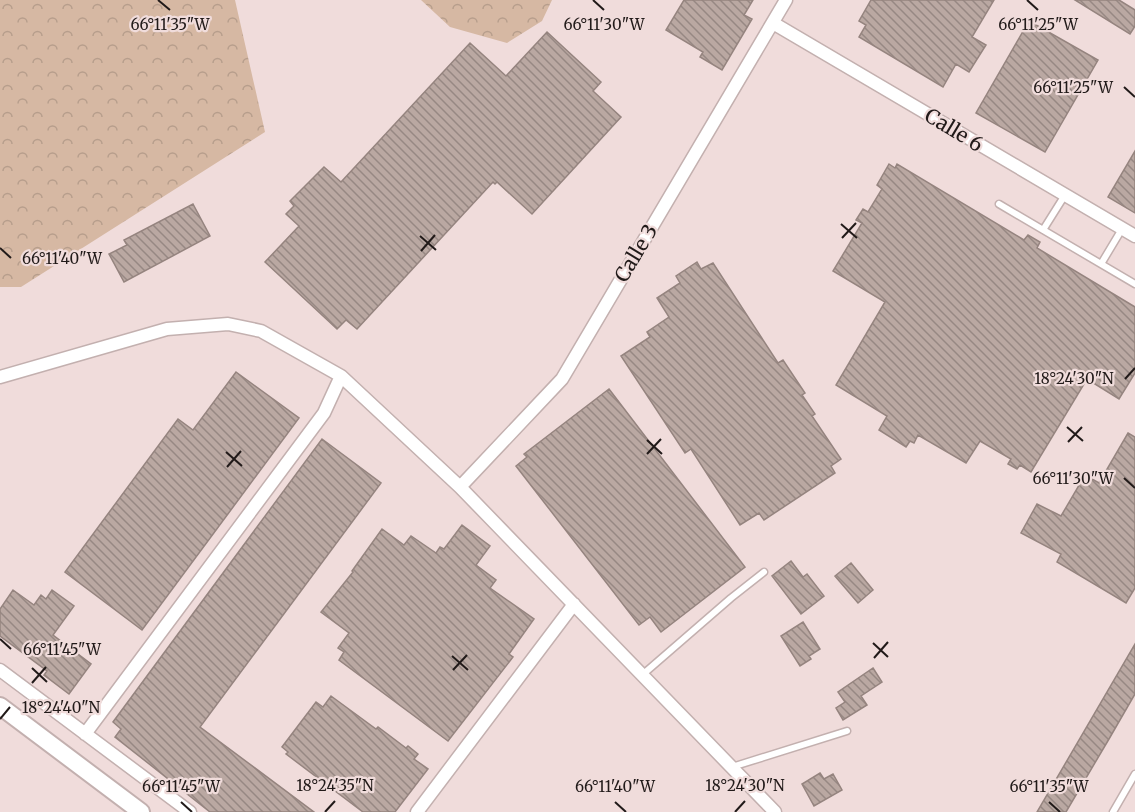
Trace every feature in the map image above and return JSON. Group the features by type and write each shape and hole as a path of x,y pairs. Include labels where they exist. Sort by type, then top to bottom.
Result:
{"street":[{"name":"Calle 3","path":"460,487 562,379 786,0"},
{"name":"Calle 6","path":"773,22 1135,236"},
{"path":"0,377 167,329 228,324 261,331 341,376 460,487 775,812"},
{"path":"85,734 324,413 341,376"},
{"path":"417,812 574,604"},
{"path":"0,670 190,812"},
{"path":"0,706 141,812"}],"lane":[{"path":"1043,230 1065,195"},
{"path":"999,204 1135,284"},
{"path":"1101,264 1122,229"},
{"path":"641,676 764,572"},
{"path":"731,767 847,731"},
{"path":"1113,812 1135,774"}],"green space":[{"path":"0,0 235,0 265,132 21,287 0,287"},
{"path":"421,0 552,0 542,21 507,43 450,27"}],"building":[{"path":"684,0 753,0 744,15 752,19 722,70 700,57 703,52 666,30"},
{"path":"871,0 994,0 972,37 986,45 969,72 956,64 943,87 859,37 866,25 859,21"},
{"path":"1075,0 1119,0 1135,10 1135,26 1130,34"},
{"path":"1029,21 1098,60 1045,152 976,113"},
{"path":"547,32 601,82 593,91 621,117 532,214 497,182 495,184 493,182 357,329 346,320 337,329 265,262 299,226 286,214 294,206 290,201 324,167 341,182 470,43 506,76"},
{"path":"1135,151 1135,213 1108,197"},
{"path":"889,164 895,168 897,164 1024,240 1028,235 1040,242 1037,248 1135,307 1135,373 1119,399 1087,379 1031,472 1020,465 1017,469 1008,464 1011,459 980,441 966,463 918,435 914,443 910,441 906,447 879,430 887,416 836,385 885,302 833,271 862,223 856,220 863,209 868,212 882,189 877,185"},
{"path":"193,204 210,236 124,282 109,254 127,245 124,240"},
{"path":"697,262 701,269 713,263 778,363 783,360 805,393 802,395 815,414 812,416 841,459 831,466 835,473 764,520 759,513 740,525 691,449 685,453 621,356 650,337 647,332 669,317 657,298 680,283 676,276"},
{"path":"236,372 299,418 142,630 65,572 178,419 193,430"},
{"path":"609,389 745,567 661,632 650,617 639,625 516,466 527,457 524,454"},
{"path":"1128,433 1135,437 1135,588 1126,603 1057,562 1061,554 1021,533 1037,504 1061,516 1085,475 1099,483"},
{"path":"322,439 381,483 200,727 314,812 210,812 115,737 121,729 113,722"},
{"path":"462,525 490,546 476,565 496,580 490,588 534,619 509,654 513,657 448,741 339,660 344,652 338,648 349,633 321,612 353,572 382,529 404,545 411,536 436,553 440,547 444,549"},
{"path":"791,561 803,577 807,574 824,596 801,614 772,576"},
{"path":"851,563 873,590 858,603 835,576"},
{"path":"13,590 34,605 41,595 46,599 52,590 74,606 53,635 91,664 69,694 44,675 47,671 0,636 0,609"},
{"path":"803,622 820,649 800,666 781,636"},
{"path":"1135,644 1135,694 1109,739 1066,812 1037,812"},
{"path":"873,668 882,682 861,696 867,705 843,720 836,708 845,702 838,692"},
{"path":"331,696 376,729 378,727 406,748 408,746 418,754 414,759 428,769 395,812 363,812 286,754 288,752 282,747 316,702 323,707"},
{"path":"820,773 824,779 833,774 842,790 814,806 802,784"}]}
